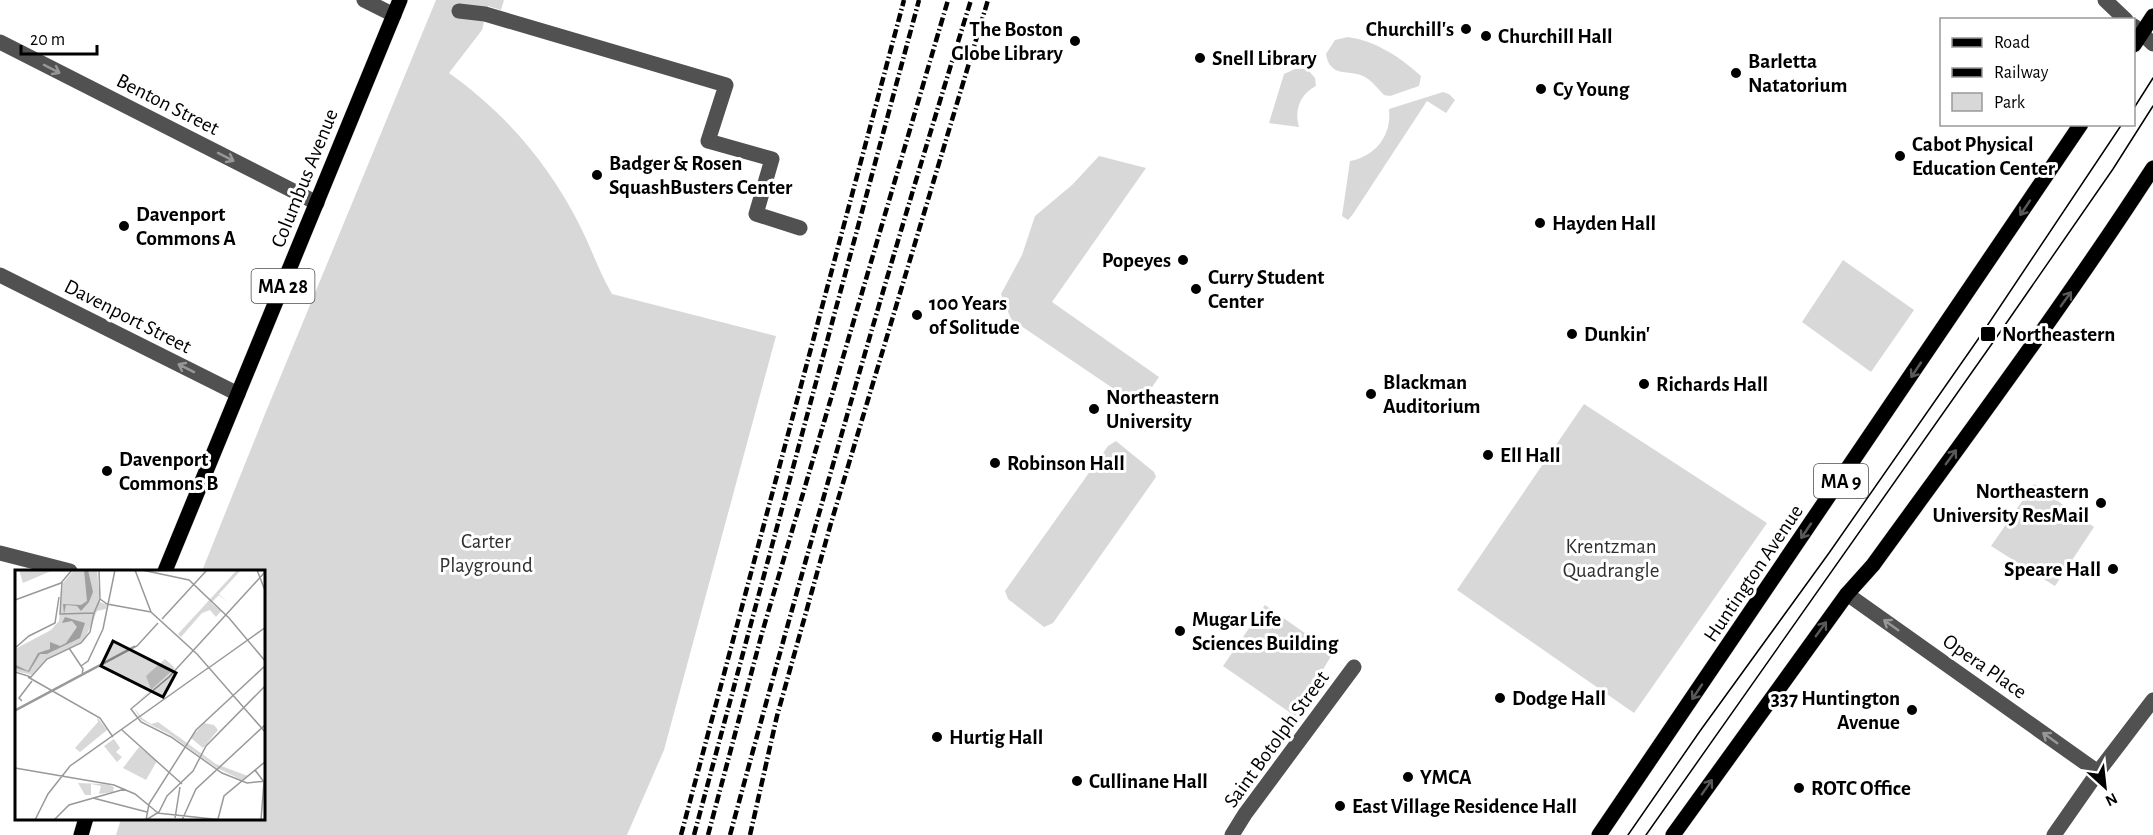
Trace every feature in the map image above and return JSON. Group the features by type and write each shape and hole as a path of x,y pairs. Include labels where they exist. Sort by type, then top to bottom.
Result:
{"main road":[{"name":"Columbus Avenue","path":"165,570 400,0"},
{"path":"2136,35 2153,16"},
{"name":"Huntington Avenue","path":"1599,835 2080,126"},
{"path":"1673,835 1847,594 1873,565 2031,348 2092,262 2153,168"},
{"path":"81,835 86,820"}],"street":[{"path":"364,0 394,15"},
{"path":"2105,0 2124,18"},
{"path":"459,11 485,14 726,85 708,141 772,159 756,214 800,228"},
{"path":"2136,35 2153,44"},
{"name":"Benton Street","path":"0,42 316,203"},
{"name":"Davenport Street","path":"0,275 238,394"},
{"path":"0,553 66,570"},
{"name":"Opera Place","path":"1847,594 2098,772"},
{"name":"Saint Botolph Street","path":"1232,835 1245,814 1354,667"},
{"path":"2054,835 2153,700"}],"green space":[{"name":"Carter Playground","path":"436,0 504,0 501,10 488,6 482,30 449,73 506,122 539,160 567,202 612,294 776,336 664,750 627,835 116,835 121,820 266,820 266,570 202,570"},
{"path":"1348,37 1378,46 1405,62 1421,76 1419,86 1390,96 1384,95 1363,76 1335,70 1328,62 1326,54 1335,40"},
{"path":"1295,69 1307,69 1315,78 1316,86 1302,98 1297,115 1299,127 1269,123 1284,74"},
{"path":"1443,92 1455,100 1446,113 1427,101 1353,214 1348,220 1342,216 1350,161 1367,154 1380,143 1388,127 1389,109"},
{"path":"1099,156 1146,168 1052,302 1159,377 1139,406 1011,319 1001,294 1022,255 1035,216 1072,185"},
{"path":"1843,260 1914,310 1871,372 1802,322"},
{"name":"Krentzman Quadrangle","path":"1584,404 1767,523 1634,713 1457,590"},
{"path":"1116,441 1154,472 1156,477 1053,623 1044,627 1008,599 1005,591 1108,446"},
{"path":"2034,484 2094,527 2055,586 1991,546"},
{"path":"1265,605 1333,653 1295,716 1223,666"}],"tram line":[{"path":"2135,106 2153,78"},
{"path":"1646,835 1996,338 2113,169 2153,106"},
{"path":"1628,835 1981,335 2121,126"}],"railway":[{"path":"681,835 904,0"},
{"path":"694,835 919,0"},
{"path":"708,835 762,633 948,0"},
{"path":"730,835 847,416 971,0"},
{"path":"750,835 777,716 831,523 988,0"}],"place":[{"name":"Churchill's","path":"1466,29"},
{"name":"Churchill Hall","path":"1486,36"},
{"name":"The Boston Globe Library","path":"1075,41"},
{"name":"Snell Library","path":"1200,58"},
{"name":"Barletta Natatorium","path":"1736,73"},
{"name":"Cy Young","path":"1541,89"},
{"name":"Cabot Physical Education Center","path":"1900,156"},
{"name":"Badger & Rosen SquashBusters Center","path":"597,175"},
{"name":"Hayden Hall","path":"1540,223"},
{"name":"Davenport Commons A","path":"124,226"},
{"name":"Popeyes","path":"1183,260"},
{"name":"Curry Student Center","path":"1196,289"},
{"name":"100 Years of Solitude","path":"917,315"},
{"name":"Dunkin'","path":"1572,334"},
{"name":"Northeastern","path":"1988,334"},
{"name":"Richards Hall","path":"1644,384"},
{"name":"Blackman Auditorium","path":"1371,394"},
{"name":"Northeastern University","path":"1094,409"},
{"name":"Ell Hall","path":"1488,455"},
{"name":"Robinson Hall","path":"995,463"},
{"name":"Davenport Commons B","path":"107,471"},
{"name":"Northeastern University ResMail","path":"2101,503"},
{"name":"Speare Hall","path":"2113,569"},
{"name":"Mugar Life Sciences Building","path":"1180,631"},
{"name":"Dodge Hall","path":"1500,698"},
{"name":"337 Huntington Avenue","path":"1912,710"},
{"name":"Hurtig Hall","path":"937,737"},
{"name":"YMCA","path":"1408,777"},
{"name":"Cullinane Hall","path":"1077,781"},
{"name":"ROTC Office","path":"1799,788"},
{"name":"East Village Residence Hall","path":"1340,806"}]}
